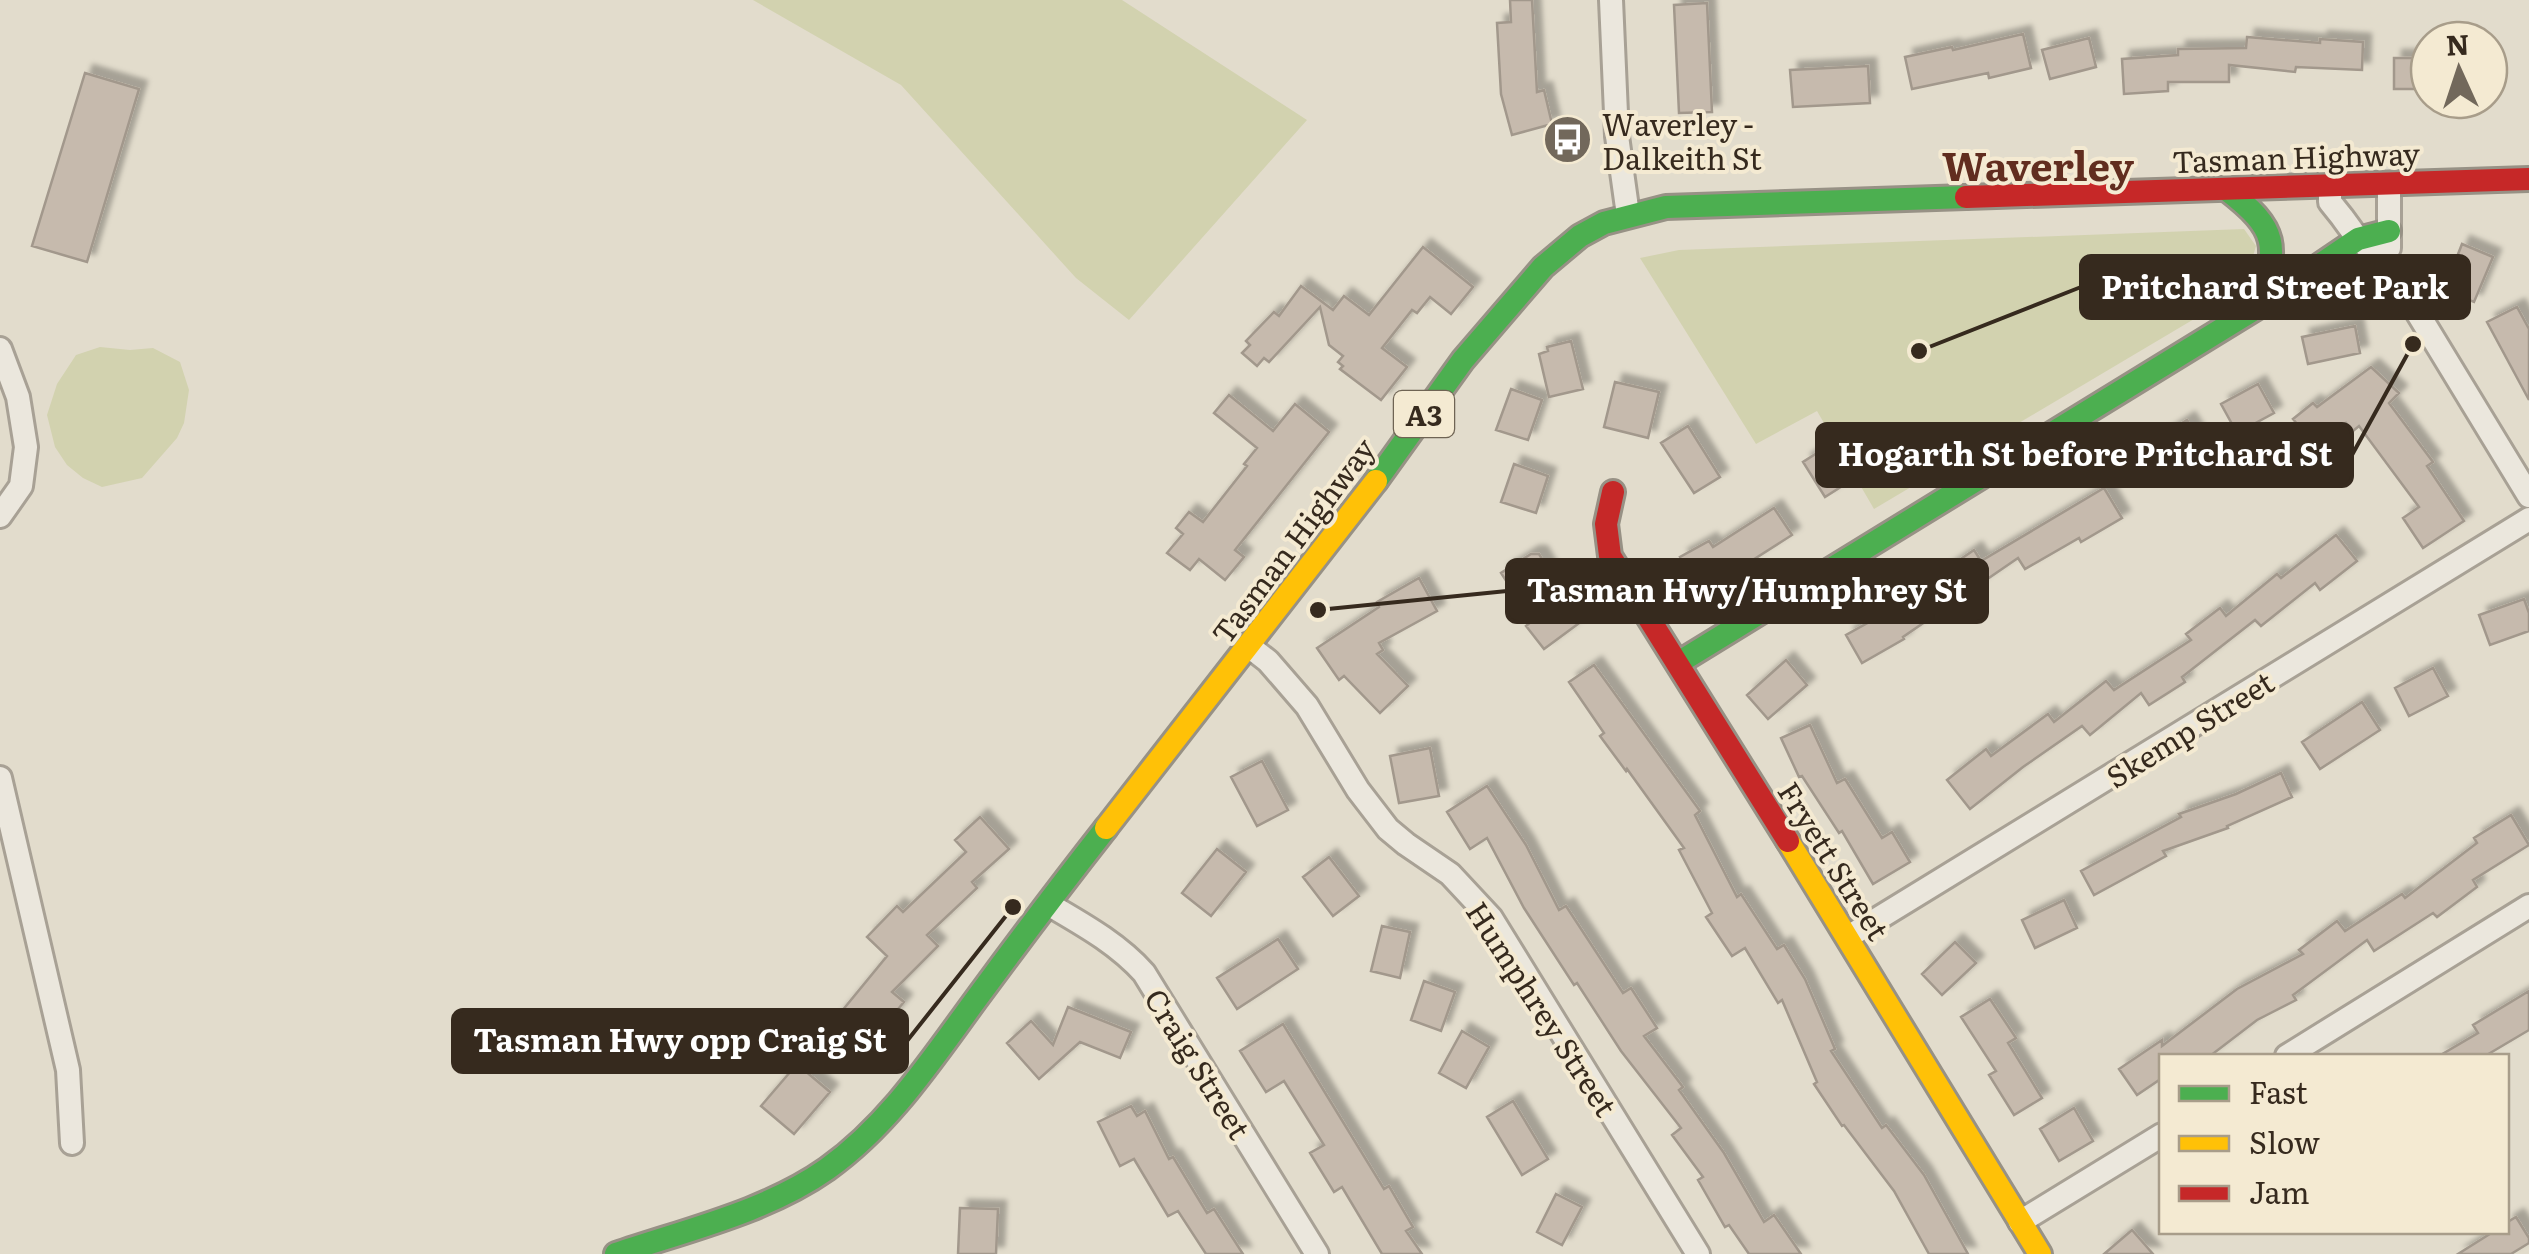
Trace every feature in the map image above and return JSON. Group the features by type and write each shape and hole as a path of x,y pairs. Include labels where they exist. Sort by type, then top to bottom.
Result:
{"main road":[{"name":"Tasman Highway","path":"616,1254 675,1245 795,1188 871,1134 903,1098 1048,904 1250,647 1463,360 1543,267 1580,236 1604,223 1666,207 2529,178"},
{"path":"2226,189 2258,215 2274,246 2270,275 2258,307"},
{"path":"1678,662 2258,307 2358,240 2389,231"},
{"name":"Fryett Street","path":"1612,492 1604,528 1610,556 2040,1254"}],"street":[{"path":"1611,0 1617,136 1628,215"},
{"path":"2389,184 2389,266"},
{"path":"2330,186 2330,202 2358,240 2389,266 2529,496"},
{"path":"0,349 18,397 26,448 21,486 0,516"},
{"name":"Skemp Street","path":"1848,938 2529,519"},
{"name":"Humphrey Street","path":"1250,647 1268,661 1307,706 1358,790 1388,828 1450,874 1491,918 1698,1254"},
{"path":"0,778 68,1070 72,1144"},
{"name":"Craig Street","path":"1048,904 1111,943 1144,973 1316,1254"},
{"path":"2290,1054 2529,906"},
{"path":"2020,1222 2159,1136"}],"green space":[{"path":"753,0 1122,0 1307,120 1129,320 1076,278 901,85"},
{"path":"2244,229 2256,246 2243,290 1874,509 1817,411 1756,444 1640,258 1679,250"},
{"path":"100,347 153,348 180,362 189,390 184,423 177,438 142,478 102,487 67,465 55,447 47,415 57,384 76,355"}],"building":[{"path":"1510,0 1532,0 1537,92 1544,90 1552,124 1512,135 1501,94 1497,23 1511,22"},
{"path":"1707,3 1712,112 1679,113 1674,5"},
{"path":"2023,34 2031,68 1912,89 1905,57"},
{"path":"2247,37 2363,42 2362,70 2296,67 2295,72 2229,65 2229,82 2168,82 2168,91 2124,94 2122,59 2178,55 2178,49 2246,48"},
{"path":"2089,38 2096,67 2050,79 2042,50"},
{"path":"2394,58 2409,58 2409,89 2394,89"},
{"path":"1868,66 1870,103 1793,107 1790,70"},
{"path":"85,73 139,89 87,262 32,246"},
{"path":"2462,244 2493,257 2474,302 2444,290"},
{"path":"1423,247 1473,287 1451,314 1430,297 1417,313 1412,310 1382,348 1407,367 1381,400 1340,369 1343,366 1338,362 1343,356 1329,345 1320,307 1269,362 1264,358 1257,366 1242,353 1250,345 1246,341 1274,312 1279,316 1301,286 1333,310 1344,296 1369,315"},
{"path":"2517,307 2529,329 2529,400 2487,322"},
{"path":"2355,326 2360,353 2308,364 2302,337"},
{"path":"1571,341 1583,389 1549,397 1539,354 1548,351 1547,347"},
{"path":"2371,367 2399,393 2389,403 2433,462 2427,466 2464,521 2423,548 2403,518 2419,507 2359,426 2353,431 2346,423 2316,447 2293,419 2313,403 2317,407"},
{"path":"1615,382 1659,392 1648,438 1604,427"},
{"path":"2258,384 2274,413 2237,433 2221,404"},
{"path":"1511,389 1542,400 1528,440 1496,430"},
{"path":"1229,395 1273,431 1295,404 1329,432 1235,550 1244,557 1225,580 1199,559 1190,570 1167,553 1183,534 1176,528 1189,512 1203,522 1257,448 1214,413"},
{"path":"2187,420 2204,446 2141,486 2124,460"},
{"path":"1688,426 1720,477 1694,493 1661,443"},
{"path":"1828,446 1850,481 1825,497 1803,462"},
{"path":"1514,464 1548,476 1536,513 1501,502"},
{"path":"2104,488 2122,518 2025,569 2018,558 1904,639 1862,663 1846,635 1914,597 1911,593 1974,550 1981,561"},
{"path":"1774,508 1792,535 1701,593 1680,557 1709,541 1713,547"},
{"path":"2336,535 2357,561 2320,590 2315,583 2261,626 2255,620 2182,677 2185,682 2149,705 2141,693 2090,735 2082,726 1970,809 1947,780 1986,749 1991,756 2048,714 2054,722 2106,681 2114,690 2191,640 2186,634 2220,608 2226,616 2277,574 2281,578"},
{"path":"1531,554 1539,554 1565,597 1568,595 1586,618 1544,649 1526,626 1532,621 1501,573"},
{"path":"1419,578 1437,611 1379,643 1383,650 1377,654 1408,686 1380,713 1344,676 1339,680 1317,648 1379,607 1377,602"},
{"path":"2524,599 2529,631 2490,645 2479,615"},
{"path":"1786,660 1807,685 1768,719 1747,695"},
{"path":"1594,665 1700,811 1695,815 1737,897 1741,894 1777,949 1784,945 1805,979 1835,1049 1831,1051 1882,1128 1886,1125 1924,1175 1968,1254 1929,1254 1894,1191 1814,1084 1817,1082 1782,1000 1778,1003 1745,948 1732,956 1706,917 1712,913 1679,850 1684,848 1600,736 1604,733 1569,682"},
{"path":"2433,668 2448,696 2409,716 2395,688"},
{"path":"2362,702 2380,730 2320,769 2302,742"},
{"path":"1810,725 1837,783 1845,779 1882,838 1892,832 1910,862 1873,884 1842,831 1839,833 1802,776 1799,777 1781,738"},
{"path":"1430,748 1439,796 1399,803 1390,756"},
{"path":"1262,761 1288,810 1257,826 1231,777"},
{"path":"2281,773 2292,797 2228,828 2163,851 2166,856 2094,895 2081,871 2181,817 2179,814"},
{"path":"1487,786 1526,845 1559,910 1566,906 1623,993 1631,988 1657,1028 1644,1036 1683,1087 1679,1090 1724,1153 1764,1222 1774,1215 1801,1254 1749,1254 1729,1225 1725,1227 1698,1180 1703,1177 1672,1135 1681,1128 1621,1051 1577,983 1574,985 1524,908 1487,838 1470,849 1447,812"},
{"path":"2511,815 2529,845 2473,880 2477,887 2437,917 2433,913 2374,951 2367,940 2293,995 2296,1000 2257,1020 2213,1054 2159,1054 2159,1080 2137,1095 2119,1069 2162,1040 2162,1046 2237,989 2303,954 2299,950 2337,921 2345,931 2402,894 2405,898 2477,843 2474,838"},
{"path":"980,817 1009,849 972,882 977,888 927,935 938,946 892,992 904,1002 855,1060 823,1034 887,956 867,937 897,906 903,912 966,852 955,840"},
{"path":"1217,849 1246,872 1211,916 1182,893"},
{"path":"1329,857 1359,896 1333,916 1303,877"},
{"path":"2064,900 2077,928 2035,948 2022,920"},
{"path":"1382,926 1410,932 1400,978 1371,971"},
{"path":"1278,939 1298,969 1237,1009 1217,978"},
{"path":"1955,942 1976,963 1942,995 1922,974"},
{"path":"1424,981 1455,992 1441,1031 1411,1020"},
{"path":"2529,991 2529,1030 2488,1054 2442,1054 2478,1033 2473,1025"},
{"path":"1990,999 2016,1038 2008,1043 2042,1098 2014,1115 1989,1075 1996,1071 1961,1017"},
{"path":"1068,1007 1131,1032 1120,1058 1080,1042 1039,1079 1007,1043 1031,1021 1053,1045"},
{"path":"1283,1024 1384,1189 1389,1186 1413,1227 1406,1231 1422,1254 1382,1254 1342,1187 1334,1192 1310,1153 1324,1145 1284,1081 1266,1092 1240,1051"},
{"path":"1462,1031 1489,1047 1466,1088 1439,1073"},
{"path":"797,1064 830,1092 794,1134 761,1106"},
{"path":"1513,1101 1548,1159 1522,1175 1487,1117"},
{"path":"1131,1106 1137,1116 1145,1111 1169,1159 1173,1157 1207,1213 1214,1209 1243,1254 1206,1254 1178,1211 1168,1216 1134,1159 1120,1166 1098,1122"},
{"path":"2074,1108 2093,1141 2059,1161 2040,1129"},
{"path":"1556,1194 1582,1207 1562,1245 1537,1232"},
{"path":"960,1208 998,1209 996,1254 958,1254"},
{"path":"2516,1217 2529,1243 2511,1254 2458,1254 2490,1234 2509,1234 2509,1221"},
{"path":"2132,1230 2153,1254 2104,1254"}],"traffic: fast":[{"path":"2226,189 2256,216 2270,240 2269,268 2258,307"},
{"path":"1376,481 1463,360 1543,267 1580,236 1604,223 1666,207 1966,197"},
{"path":"1678,663 2258,307 2358,239 2389,231"},
{"path":"616,1254 725,1219 778,1197 850,1151 909,1090 1106,828"}],"traffic: slow":[{"path":"1106,828 1376,481"},
{"path":"1788,841 2040,1254"}],"traffic: jam":[{"path":"1966,197 2529,179"},
{"path":"1613,492 1606,524 1610,556 1788,841"}],"place":[{"name":"Waverley - Dalkeith St","path":"1567,140"},
{"name":"Hogarth St before Pritchard St","path":"2413,344"},
{"name":"Pritchard Street Park","path":"1919,351"},
{"name":"Tasman Hwy/Humphrey St","path":"1318,610"},
{"name":"Tasman Hwy opp Craig St","path":"1013,907"}],"district":[{"name":"Waverley","path":"2038,163"}]}
